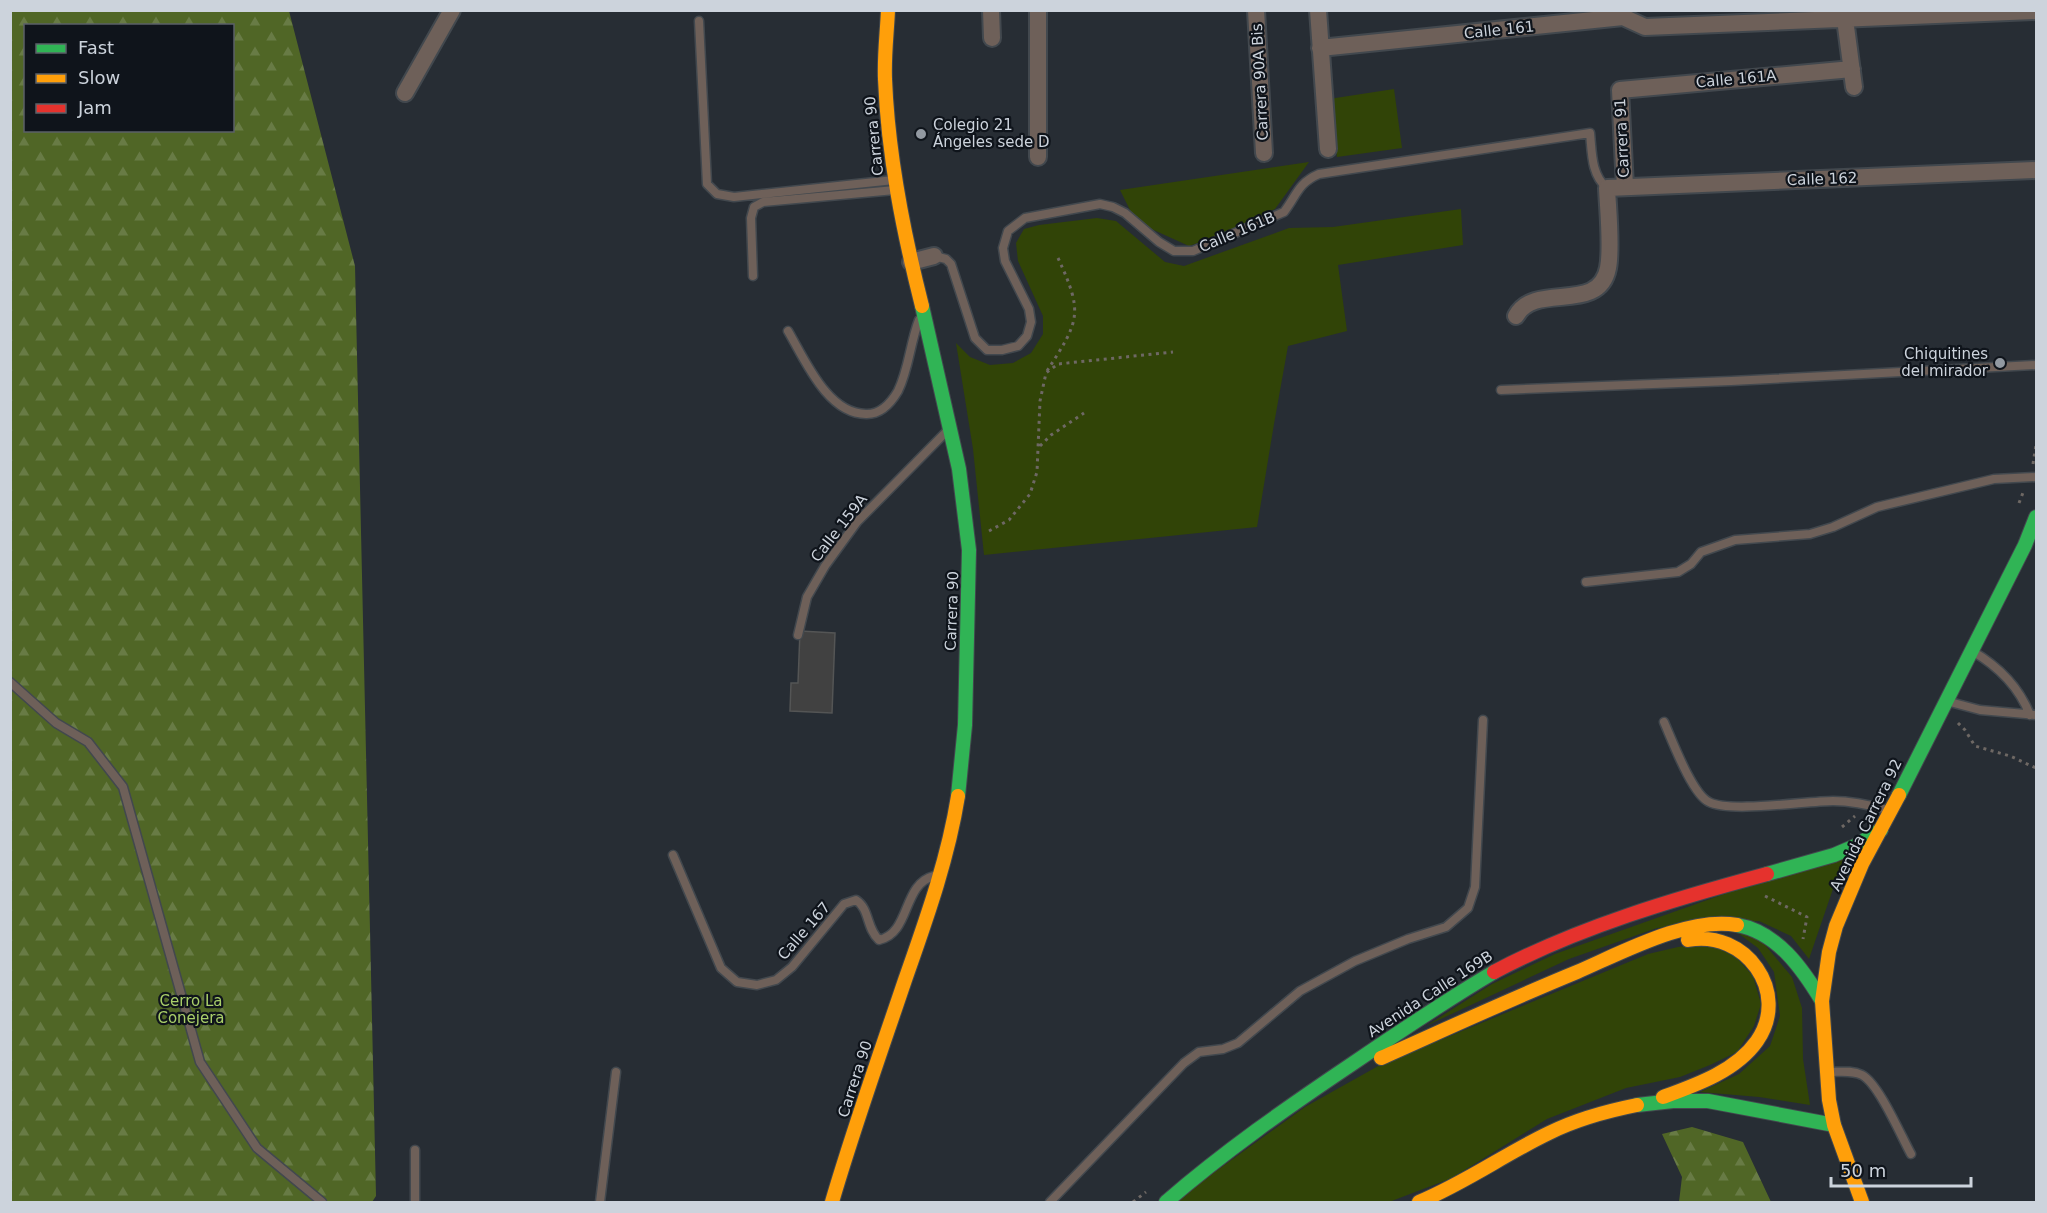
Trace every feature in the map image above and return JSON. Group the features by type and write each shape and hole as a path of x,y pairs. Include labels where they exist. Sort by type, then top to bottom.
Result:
{"main road":[{"name":"Carrera 90","path":"832,1203 940,874 958,798 965,727 970,567 968,541 951,427 898,209 885,91 884,47 888,10"},
{"name":"Avenida Carrera 92","path":"1862,1203 1834,1125 1826,1072 1823,979 1836,926 1862,864 1891,811 2037,517"},
{"name":"Avenida Calle 169B","path":"1166,1203 1240,1142 1475,981 1543,947 1736,883 1818,860 1846,850 1881,830"},
{"path":"1316,1088 1582,970 1671,934 1709,923 1729,923 1760,933 1775,941 1798,964 1822,1001"},
{"path":"1582,970 1681,941 1699,938 1717,939 1742,952 1752,962 1764,981 1768,996 1768,1014 1765,1029 1757,1042 1736,1061 1709,1077 1638,1106"},
{"path":"1419,1203 1474,1177 1569,1124 1638,1106 1681,1101 1708,1101 1834,1125"}],"street":[{"path":"405,93 452,10"},
{"path":"991,10 992,39"},
{"path":"1038,10 1038,157"},
{"name":"Carrera 90A Bis","path":"1256,10 1264,153"},
{"path":"1318,10 1328,149"},
{"name":"Calle 161","path":"1320,48 1623,17 1645,27 2037,11"},
{"path":"1845,19 1854,87"},
{"name":"Calle 161A","path":"1620,90 1852,69"},
{"name":"Carrera 91","path":"1620,90 1625,187"},
{"name":"Calle 162","path":"1608,188 2037,170"},
{"name":"Carrera 91","path":"1516,316 1519,309 1526,304 1537,300 1585,295 1595,290 1602,282 1609,266 1608,188"},
{"name":"Calle 161B","path":"911,262 934,256"}],"lane":[{"path":"699,21 707,184 717,194 734,197 895,185"},
{"name":"Calle 161B","path":"934,256 946,259 951,264 975,338 987,350 1002,351 1018,346 1027,336 1031,322 1029,309 1005,261 1003,248 1008,231 1025,218 1100,204 1125,213 1159,242 1174,251 1193,251 1284,212 1306,180 1319,174 1590,133 1595,172 1602,184 1608,188"},
{"path":"753,276 751,218 754,207 763,202 895,185"},
{"path":"788,331 822,387 841,407 858,414 874,414 888,405 898,389 915,330 924,312"},
{"path":"1501,390 2037,365"},
{"name":"Calle 159A","path":"798,635 807,597 825,566 857,522 951,427"},
{"path":"1586,582 1678,572 1691,564 1701,552 1734,540 1810,534 1833,527 1877,507 1995,479 2033,477"},
{"path":"1972,650 1990,661 2013,684 2034,715"},
{"path":"10,682 56,723 88,742 123,787 200,1062 257,1148 322,1203"},
{"path":"1943,707 2034,715"},
{"path":"1050,1203 1184,1063 1199,1052 1222,1049 1238,1043 1300,991 1355,961 1408,939 1446,927 1468,908 1475,887 1483,720"},
{"path":"1664,722 1692,783 1708,802 1732,807 1835,801 1868,805 1891,811"},
{"name":"Calle 167","path":"673,855 721,968 737,982 757,985 776,980 792,967 844,904 856,900 862,904 872,934 879,940 888,938 896,931 918,885 927,878 940,874"},
{"path":"1826,1072 1848,1071 1870,1080 1911,1154"},
{"path":"600,1203 616,1072"},
{"path":"415,1150 415,1203"}],"path":[{"path":"968,541 1009,520 1030,495 1037,472 1040,401 1046,373 1071,333 1075,316 1075,299 1070,282 1058,258"},
{"path":"1046,373 1058,364 1173,352"},
{"path":"1038,447 1084,413"},
{"path":"2016,509 2033,477 2037,445"},
{"path":"1943,707 1961,725 1975,746 2010,756 2037,768"},
{"path":"1838,831 1868,805"},
{"path":"1758,893 1807,917 1798,964"}],"green space":[{"name":"Cerro La Conejera","path":"10,11 289,11 355,266 376,1196 372,1202 11,1202"},
{"path":"1394,89 1402,148 1337,157 1329,99"},
{"path":"1309,162 1275,209 1220,235 1189,246 1136,222 1120,190"},
{"path":"1461,209 1463,245 1338,265 1347,331 1288,346 1257,527 984,555 973,449 956,343 970,357 990,365 1013,363 1031,353 1043,334 1043,316 1018,261 1016,243 1024,229 1097,218 1116,221 1165,262 1184,266 1289,228 1333,227"},
{"path":"1846,851 1809,959 1791,936 1759,921 1657,928 1569,959 1426,1026 1492,984 1555,954"},
{"path":"1735,931 1761,940 1792,977 1802,1008 1803,1059 1810,1105 1759,1097 1700,1092 1739,1074 1770,1046 1780,1016 1774,972 1758,948"},
{"path":"1706,943 1735,956 1753,976 1761,1004 1754,1026 1737,1052 1680,1077 1626,1088 1547,1119 1452,1178 1389,1202 1173,1202 1305,1107 1380,1065 1648,954"},
{"path":"1692,1127 1743,1142 1771,1202 1679,1202 1682,1177 1662,1134"}],"building":[{"path":"800,631 835,633 832,713 790,711 791,683 798,683"}],"traffic: fast":[{"path":"922,306 959,469 969,550 965,725 958,796"},
{"path":"1899,795 2025,545 2036,517"},
{"path":"1767,874 1834,855 1855,846 1881,830"},
{"path":"1737,925 1751,929 1776,943 1797,964 1822,1001"},
{"path":"1166,1202 1234,1147 1328,1080 1494,972"},
{"path":"1637,1105 1673,1101 1708,1101 1834,1125"}],"traffic: slow":[{"path":"888,10 885,70 889,136 903,222 922,306"},
{"path":"1862,1202 1834,1125 1829,1100 1822,1001 1829,952 1836,926 1862,864 1899,795"},
{"path":"832,1202 858,1118 936,889 958,796"},
{"path":"1381,1058 1655,938 1698,926 1737,925"},
{"path":"1663,1097 1714,1076 1738,1061 1757,1041 1766,1022 1769,1003 1765,985 1757,968 1744,954 1728,944 1709,939 1688,940"},
{"path":"1419,1202 1560,1128 1592,1116 1637,1105"}],"traffic: jam":[{"path":"1494,972 1559,941 1593,928 1662,904 1767,874"}],"place":[{"name":"Colegio 21 Ángeles sede D","path":"921,134"},
{"name":"Chiquitines del mirador","path":"2000,363"}]}
